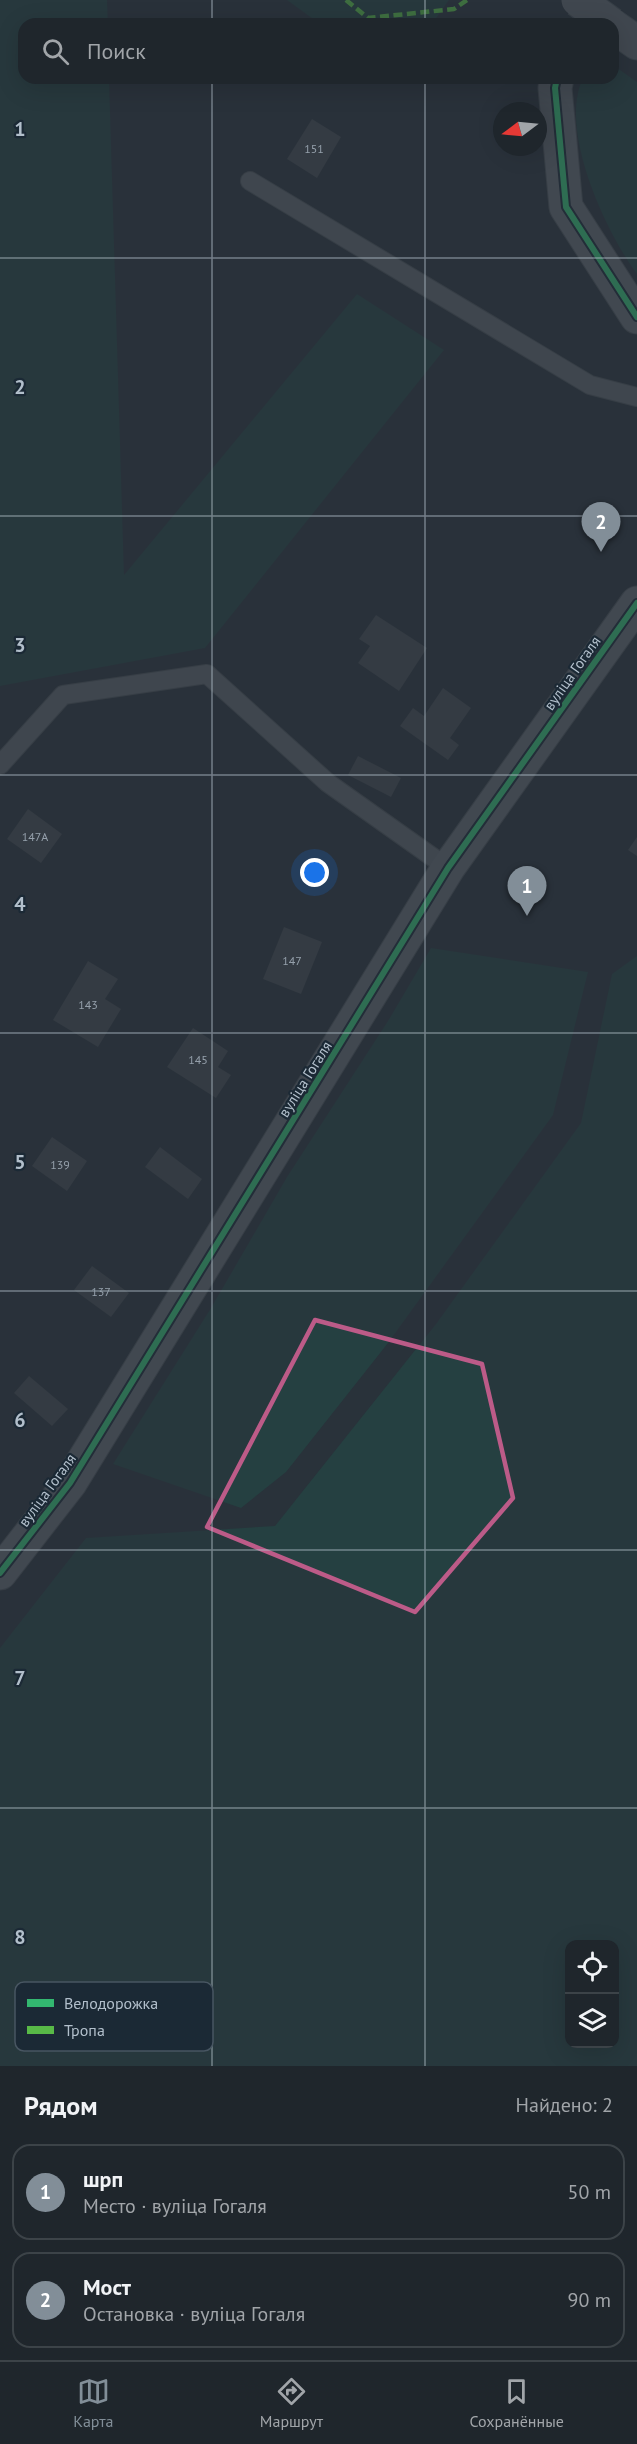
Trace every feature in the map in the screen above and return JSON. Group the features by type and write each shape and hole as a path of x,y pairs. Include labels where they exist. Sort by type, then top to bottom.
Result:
{"main road":[{"path":"578,0 602,18"},
{"path":"619,30 637,43"}],"street":[{"path":"594,18 614,0"},
{"path":"556,84 566,207 637,317"},
{"name":"вуліца Гогаля","path":"0,1573 70,1483 448,868 637,603"}],"lane":[{"path":"250,180 590,385 637,397"},
{"path":"0,765 63,695 207,674 328,783 448,868"}],"highlighted area":[{"path":"315,1320 482,1364 513,1498 415,1612 207,1527"}],"green space":[{"path":"0,0 107,0 108,18 18,18 18,84 109,84 124,575 357,294 444,350 205,648 0,686"},
{"path":"287,0 449,0 436,18 312,18"},
{"path":"619,69 637,82 637,274 624,255 599,207 589,179 576,124 577,99 581,84 619,84"},
{"path":"431,948 588,972 553,1115 388,1343 286,1472 241,1508 113,1464 211,1308 287,1177 388,1021"},
{"path":"637,956 637,2066 0,2066 0,1648 86,1538 275,1526 436,1324 581,1123 612,974"}],"building":[{"path":"312,119 341,137 317,178 287,159"},
{"path":"376,615 427,648 399,691 358,663 370,646 359,639"},
{"path":"443,688 471,708 450,738 459,745 448,760 400,726 413,708 424,716"},
{"path":"358,756 401,778 391,797 348,775"},
{"path":"28,809 62,834 41,863 7,839"},
{"path":"637,837 637,856 628,850"},
{"path":"284,927 322,942 301,994 263,979"},
{"path":"88,961 118,979 105,999 121,1009 98,1047 53,1020"},
{"path":"193,1028 228,1051 218,1067 231,1075 216,1098 167,1067"},
{"path":"52,1137 87,1161 67,1191 32,1166"},
{"path":"160,1147 202,1179 188,1199 145,1167"},
{"path":"92,1266 129,1293 111,1317 74,1290"},
{"path":"29,1376 68,1409 52,1426 14,1393"}],"marked path":[{"path":"346,0 368,18 454,9 467,0"}],"cycle path":[{"path":"556,84 566,207 637,317"},
{"path":"0,1573 70,1483 448,868 637,603"}],"place":[{"name":"Мост","path":"601,552"},
{"name":"шрп","path":"527,916"}]}
